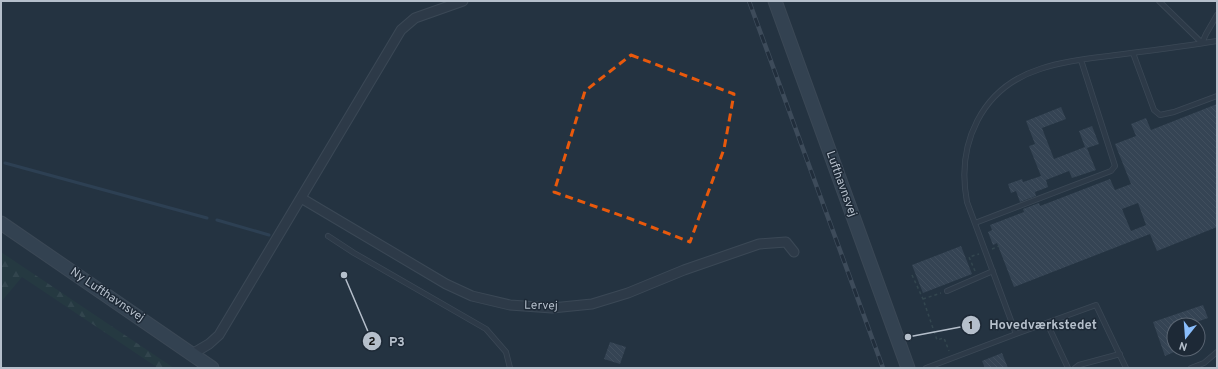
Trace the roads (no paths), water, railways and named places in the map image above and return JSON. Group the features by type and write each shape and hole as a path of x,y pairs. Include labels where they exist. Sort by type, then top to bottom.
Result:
{"street":[{"path":"192,354 209,344 219,335 401,30 415,18 462,1"},
{"name":"Lufthavnsvej","path":"775,1 908,368"},
{"name":"Lervej","path":"301,198 446,284 472,296 510,305 552,308 592,304 628,293 684,270 760,244 786,242 794,252"},
{"name":"Ny Lufthavnsvej","path":"1,223 212,368"}],"lane":[{"path":"1159,1 1202,44"},
{"path":"1202,44 1217,15"},
{"path":"1016,334 967,202 963,174 971,135 982,110 991,100 1024,75 1056,64 1217,41"},
{"path":"1133,53 1154,110 1160,116 1217,96"},
{"path":"975,223 1111,171 1115,166 1080,60"},
{"path":"328,236 354,253 486,329 506,352 510,368"},
{"path":"947,291 993,271"},
{"path":"926,368 1096,305 1126,368"},
{"path":"1047,323 1068,368"},
{"path":"1192,368 1204,363 1217,352"},
{"path":"1075,368 1079,365 1120,354"}],"waterway":[{"path":"5,163 207,218"},
{"path":"217,220 269,235"}],"railway":[{"path":"749,1 883,368"}],"place":[{"name":"P3","path":"344,275"},
{"name":"Hovedværkstedet","path":"908,337"}]}
